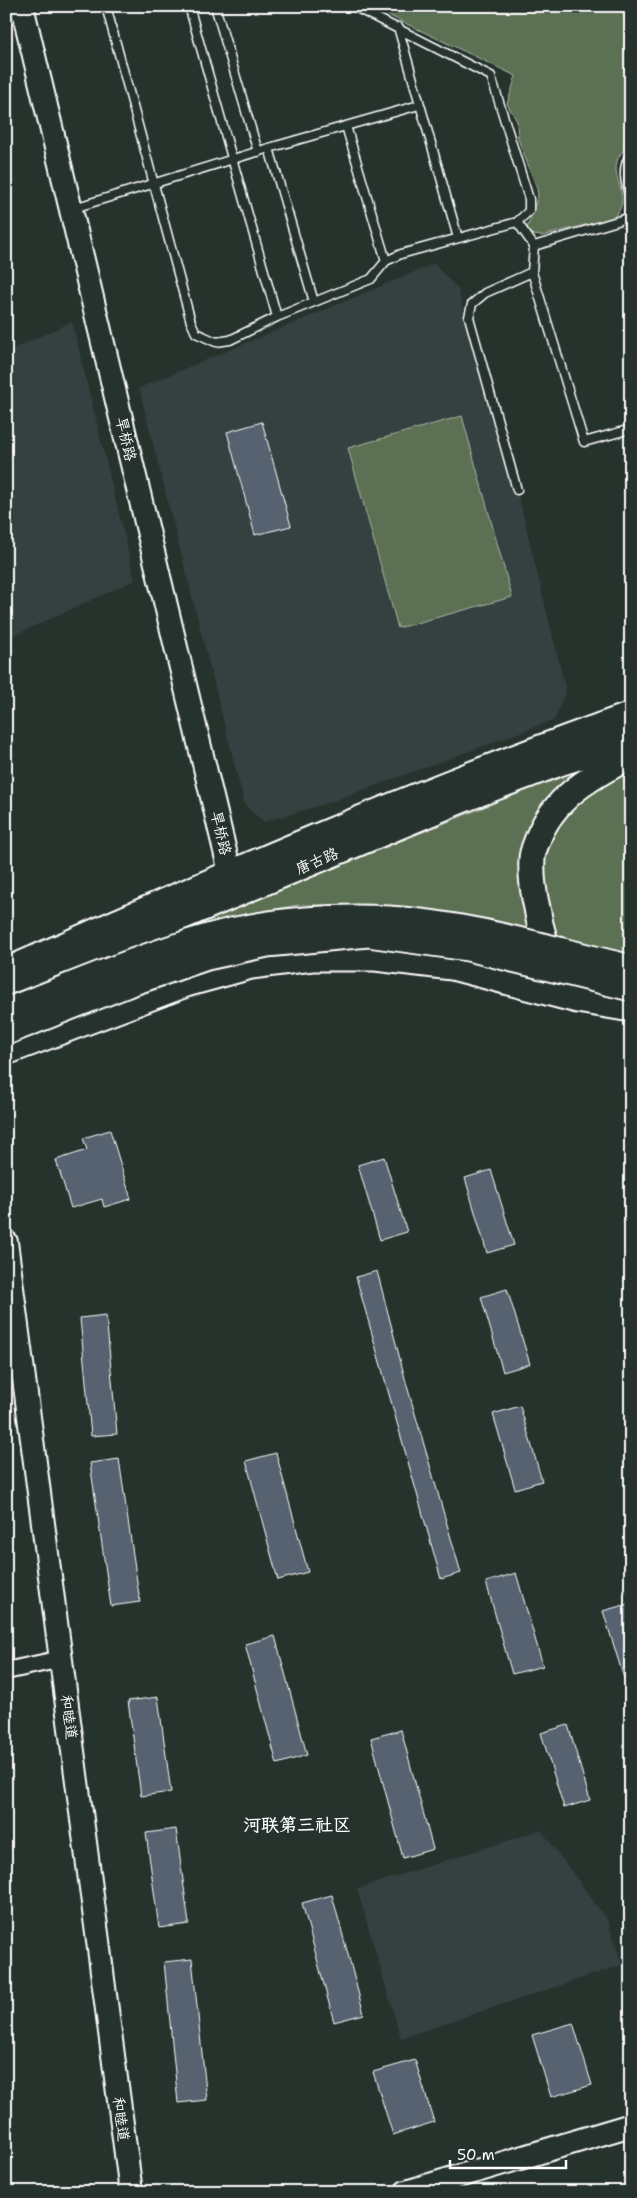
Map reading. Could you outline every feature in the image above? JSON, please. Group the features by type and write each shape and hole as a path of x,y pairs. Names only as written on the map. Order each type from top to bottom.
{"main road":[{"path":"6,971 230,872 556,742 631,715"},
{"name":"唐古路","path":"6,990 464,799 562,762 631,740"},
{"path":"577,1000 552,958 538,917 532,884 532,856 539,835 551,813 571,792 599,772 631,756"},
{"path":"6,1012 170,948 233,931 312,919 389,919 465,928 631,968"},
{"path":"6,1032 128,984 207,957 267,944 368,934 468,948 631,988"},
{"path":"6,1052 186,984 251,966 312,958 375,958 452,967 577,1000 631,1009"}],"street":[{"name":"旱桥路","path":"22,6 230,872"},
{"name":"和睦道","path":"6,1242 131,2192"},
{"path":"6,1671 61,1660"},
{"path":"406,2192 631,2125"}],"lane":[{"path":"106,6 191,322 196,333 216,342 230,340 277,318 371,279 386,261 401,254 517,222 529,211 529,199 491,76 398,27 353,6"},
{"path":"189,6 234,159 277,318"},
{"path":"215,6 258,152"},
{"path":"398,27 458,238"},
{"path":"71,209 269,148 419,105"},
{"path":"346,126 386,261"},
{"path":"269,148 314,302"},
{"path":"631,154 625,165 631,201"},
{"path":"534,246 631,217"},
{"path":"517,222 534,246 532,272 584,442 631,429"},
{"path":"517,490 469,317 472,304 485,293 532,272"}],"shaded area":[{"path":"434,264 457,288 517,490 566,691 554,720 322,805 263,822 245,805 139,388"},
{"path":"72,322 135,580 6,639 6,352"},
{"path":"541,1830 608,1921 622,1965 401,2038 357,1889"}],"green space":[{"path":"369,6 613,6 631,19 631,144 621,154 617,163 616,171 622,202 613,218 542,236 533,235 527,228 538,196 537,188 518,139 517,121 507,104 516,76"},
{"path":"462,416 512,597 398,628 348,448"},
{"path":"576,770 552,791 541,806 526,836 531,931 431,911 376,905 298,905 232,917 176,932"},
{"path":"631,770 631,957 551,935 540,883 543,841 573,799"}],"building":[{"path":"262,422 291,526 255,535 227,432"},
{"path":"110,1130 131,1199 104,1207 102,1199 71,1208 56,1160 87,1150 83,1138"},
{"path":"384,1157 407,1232 380,1240 358,1165"},
{"path":"491,1170 514,1245 487,1253 465,1178"},
{"path":"377,1271 407,1386 461,1573 441,1579 356,1277"},
{"path":"507,1289 530,1364 503,1372 481,1297"},
{"path":"106,1315 117,1434 91,1436 80,1318"},
{"path":"520,1406 542,1481 515,1489 493,1414"},
{"path":"276,1453 308,1572 278,1580 246,1461"},
{"path":"119,1459 140,1602 111,1606 90,1463"},
{"path":"516,1573 543,1666 512,1674 486,1582"},
{"path":"631,1603 631,1690 628,1691 603,1611"},
{"path":"275,1636 307,1755 277,1764 245,1644"},
{"path":"158,1697 171,1792 141,1796 128,1701"},
{"path":"568,1725 590,1800 564,1808 541,1733"},
{"path":"401,1730 433,1849 403,1858 371,1738"},
{"path":"176,1829 189,1924 159,1928 146,1833"},
{"path":"332,1895 364,2014 334,2022 302,1903"},
{"path":"192,1959 207,2100 178,2103 164,1962"},
{"path":"573,2023 592,2085 551,2097 532,2035"},
{"path":"415,2060 434,2122 393,2135 373,2072"}],"district":[{"name":"河联第三社区","path":"297,1825"}]}
